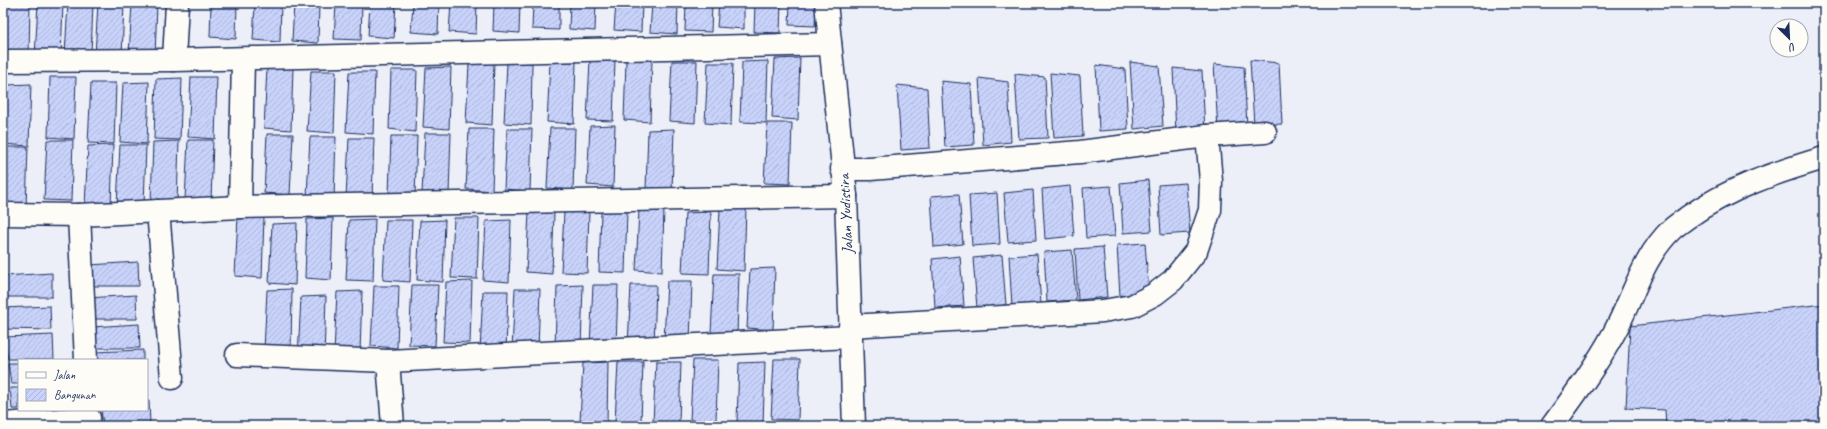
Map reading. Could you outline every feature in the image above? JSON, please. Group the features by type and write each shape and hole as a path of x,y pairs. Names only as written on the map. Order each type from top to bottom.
{"street":[{"path":"174,60 177,3"},
{"name":"Jalan Yudistira","path":"826,3 846,196 854,426"},
{"path":"3,61 243,59 830,44"},
{"path":"240,207 243,59"},
{"path":"842,169 870,169 1080,152 1207,136 1265,132"},
{"path":"237,354 388,361 850,332 1103,311 1132,306 1155,294 1173,280 1196,251 1210,210 1212,180 1207,136"},
{"path":"1552,426 1590,374 1614,332 1653,252 1672,229 1703,207 1728,193 1778,172 1824,158"},
{"path":"3,214 79,215 240,207 846,196"},
{"path":"158,211 172,378"},
{"path":"79,215 86,359"},
{"path":"388,361 393,426"},
{"path":"3,424 89,418"}],"building":[{"path":"5,3 30,3 29,56 3,55"},
{"path":"38,3 63,3 61,58 35,56"},
{"path":"68,3 93,3 91,55 65,54"},
{"path":"98,3 124,3 122,56 95,55"},
{"path":"132,3 157,3 155,57 129,55"},
{"path":"211,3 237,3 236,39 210,37"},
{"path":"255,3 281,3 280,42 253,40"},
{"path":"294,3 319,3 318,43 292,41"},
{"path":"336,3 362,3 361,40 334,39"},
{"path":"370,3 396,3 394,38 368,36"},
{"path":"413,3 439,3 438,34 411,32"},
{"path":"451,3 477,3 476,34 449,32"},
{"path":"494,3 520,3 519,33 493,31"},
{"path":"533,3 559,3 559,30 532,29"},
{"path":"570,3 596,3 595,31 569,29"},
{"path":"616,3 642,3 641,32 614,30"},
{"path":"652,3 678,3 677,34 650,32"},
{"path":"686,3 712,3 711,32 685,31"},
{"path":"719,3 744,3 744,29 717,27"},
{"path":"755,3 781,3 780,33 754,32"},
{"path":"790,3 816,3 815,26 789,25"},
{"path":"800,58 798,120 772,118 775,59"},
{"path":"590,60 615,60 613,121 587,120"},
{"path":"626,60 652,60 650,122 624,120"},
{"path":"1250,60 1279,63 1282,124 1254,125"},
{"path":"672,61 697,61 695,123 669,121"},
{"path":"768,61 766,123 740,122 742,62"},
{"path":"550,62 576,62 574,124 547,122"},
{"path":"1130,62 1159,66 1163,126 1134,129"},
{"path":"494,63 492,125 466,123 469,64"},
{"path":"507,63 532,63 531,125 504,123"},
{"path":"708,63 733,63 731,125 705,123"},
{"path":"1214,64 1244,67 1247,127 1218,130"},
{"path":"1096,65 1125,69 1128,129 1099,131"},
{"path":"451,67 449,129 423,127 426,68"},
{"path":"267,68 293,68 291,130 264,128"},
{"path":"1173,68 1202,71 1205,131 1176,134"},
{"path":"391,70 417,70 415,132 389,129"},
{"path":"311,71 336,71 334,133 307,131"},
{"path":"349,72 375,72 373,134 346,132"},
{"path":"1050,73 1080,76 1083,136 1054,138"},
{"path":"1015,74 1045,77 1048,138 1019,139"},
{"path":"50,77 76,77 74,139 48,137"},
{"path":"191,77 217,77 215,139 188,137"},
{"path":"182,78 180,140 154,139 156,79"},
{"path":"979,78 1008,82 1011,142 983,145"},
{"path":"941,81 971,84 974,145 945,147"},
{"path":"149,82 147,144 120,142 123,83"},
{"path":"91,83 116,83 114,144 88,143"},
{"path":"31,84 29,146 3,144 6,85"},
{"path":"897,85 927,88 930,148 901,150"},
{"path":"767,123 792,123 790,184 764,183"},
{"path":"615,125 613,187 587,185 590,126"},
{"path":"550,128 575,128 573,190 547,188"},
{"path":"469,129 494,129 492,191 466,189"},
{"path":"507,129 532,129 530,191 504,189"},
{"path":"674,129 672,191 646,189 648,130"},
{"path":"425,133 451,133 449,194 422,193"},
{"path":"267,134 293,134 290,195 264,193"},
{"path":"391,136 417,136 415,197 389,195"},
{"path":"310,137 336,137 334,198 307,196"},
{"path":"349,138 374,138 372,199 346,198"},
{"path":"47,140 73,140 71,201 44,200"},
{"path":"188,140 213,140 211,202 185,200"},
{"path":"179,141 177,203 151,202 153,142"},
{"path":"113,145 111,207 85,206 88,146"},
{"path":"120,145 146,145 144,206 117,205"},
{"path":"3,147 28,147 26,209 3,207"},
{"path":"1148,180 1152,231 1123,233 1120,183"},
{"path":"1186,183 1190,233 1161,235 1158,185"},
{"path":"1070,186 1074,236 1045,239 1042,189"},
{"path":"1111,186 1115,236 1086,238 1083,188"},
{"path":"1033,190 1036,240 1008,242 1004,193"},
{"path":"997,193 1000,244 972,246 969,195"},
{"path":"959,194 963,244 934,247 931,196"},
{"path":"720,209 746,209 744,271 717,269"},
{"path":"639,210 664,210 662,272 636,270"},
{"path":"589,211 587,273 561,272 564,212"},
{"path":"627,211 625,273 599,272 601,212"},
{"path":"529,212 554,212 552,274 526,272"},
{"path":"711,212 709,274 682,273 685,213"},
{"path":"238,216 264,216 262,278 235,276"},
{"path":"333,218 331,280 305,278 307,219"},
{"path":"454,218 479,218 477,279 451,278"},
{"path":"375,219 373,281 346,280 349,220"},
{"path":"386,220 412,220 410,282 383,280"},
{"path":"445,220 443,282 417,280 420,221"},
{"path":"511,220 509,282 483,280 486,221"},
{"path":"297,223 295,285 269,283 272,224"},
{"path":"1145,243 1149,293 1120,296 1117,245"},
{"path":"1103,247 1107,297 1078,300 1075,249"},
{"path":"1072,250 1076,300 1047,302 1044,252"},
{"path":"1037,254 1041,304 1012,307 1009,256"},
{"path":"1002,255 1006,305 977,308 973,258"},
{"path":"960,256 964,306 935,308 932,259"},
{"path":"138,262 139,286 92,286 89,265"},
{"path":"775,268 773,330 747,328 750,269"},
{"path":"52,273 52,297 6,297 3,276"},
{"path":"714,274 739,274 737,335 711,333"},
{"path":"472,281 470,343 443,342 446,282"},
{"path":"667,281 692,281 690,343 664,341"},
{"path":"412,285 438,285 435,346 409,345"},
{"path":"583,285 581,347 555,346 557,286"},
{"path":"593,285 618,285 616,347 590,345"},
{"path":"631,285 656,285 654,347 628,345"},
{"path":"374,286 399,286 397,348 371,346"},
{"path":"292,289 291,351 264,349 267,290"},
{"path":"515,289 540,289 538,350 512,349"},
{"path":"362,291 360,353 334,352 337,292"},
{"path":"483,291 508,291 506,353 480,351"},
{"path":"136,295 137,319 91,319 87,298"},
{"path":"326,296 324,358 298,357 301,297"},
{"path":"1824,304 1824,426 1666,426 1665,410 1626,408 1630,326"},
{"path":"50,306 51,330 4,329 3,308"},
{"path":"139,324 140,348 93,348 91,327"},
{"path":"53,335 54,359 8,359 4,337"},
{"path":"143,350 143,359 95,359 94,352"},
{"path":"774,359 800,359 798,420 771,419"},
{"path":"693,360 718,360 716,421 690,420"},
{"path":"608,362 607,424 580,422 583,363"},
{"path":"618,362 643,362 641,423 615,422"},
{"path":"656,362 681,362 679,423 653,422"},
{"path":"765,362 763,424 737,422 739,363"},
{"path":"8,363 18,363 18,384 11,384"},
{"path":"10,388 18,388 18,409 12,409"},
{"path":"149,400 150,424 103,424 101,411 148,411"}]}
